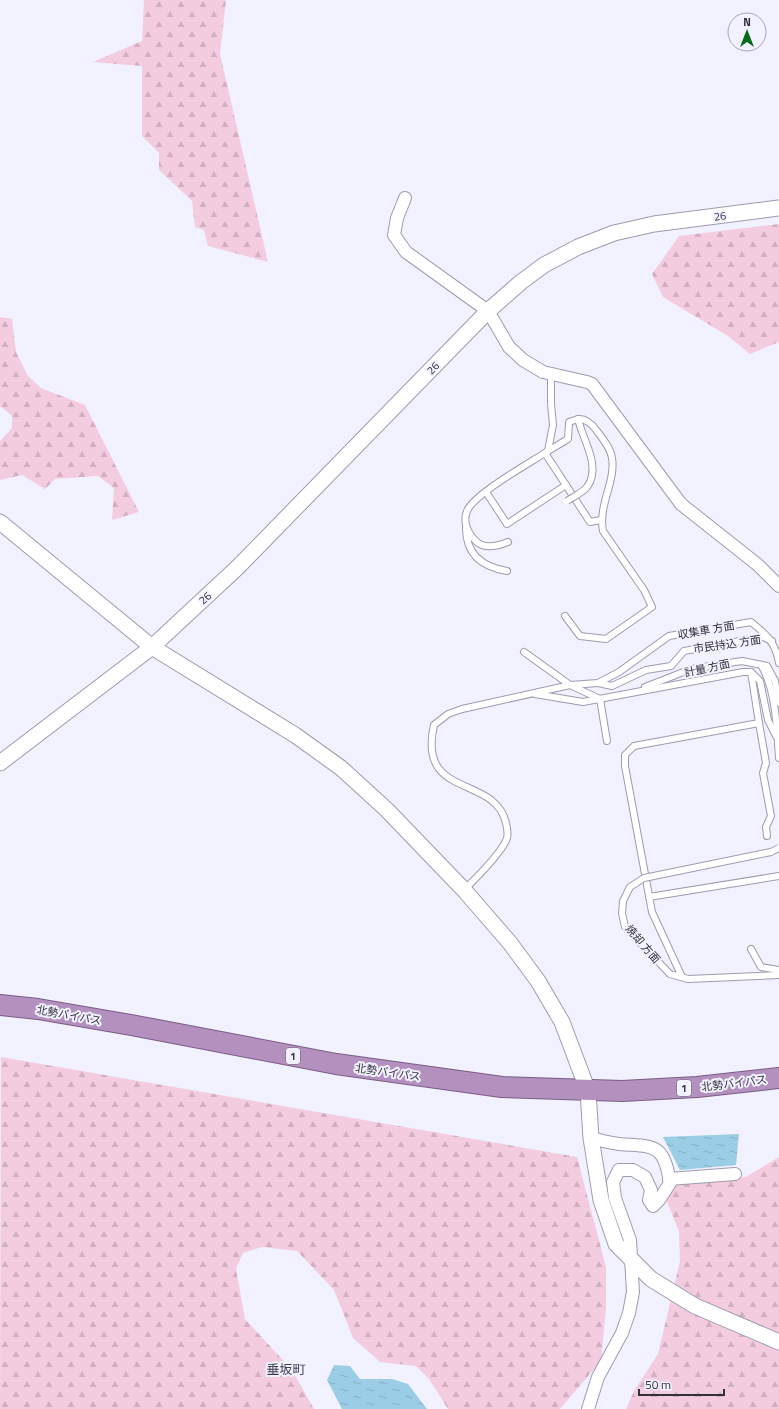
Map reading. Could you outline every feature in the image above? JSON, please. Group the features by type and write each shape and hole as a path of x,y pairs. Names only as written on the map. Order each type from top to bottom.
{"highway":[{"name":"北勢バイパス","path":"0,1005 38,1009 124,1024 343,1065 502,1087 588,1091 697,1088 779,1078"}],"street":[{"path":"405,198 394,226 394,235 403,248 488,311 514,351 529,364 542,372 592,384 682,504 758,565 779,586"},
{"name":"26","path":"0,763 152,646 238,567 488,311 520,282 544,265 578,247 614,233 643,226 779,208"},
{"path":"0,522 152,646 295,735 340,768 388,810 464,890 510,943 538,981 562,1022 588,1091 591,1138 601,1200 616,1244 651,1279 695,1306 779,1342"},
{"path":"588,1409 598,1377 622,1333 629,1313 633,1292 630,1240 616,1198 613,1182 619,1170 633,1170 645,1176 651,1190 649,1200 653,1206 662,1196 670,1183 666,1164 661,1153 656,1149 645,1145 619,1144 591,1138"},
{"path":"670,1179 735,1174"}],"lane":[{"path":"551,374 553,425 547,452 590,522 601,520"},
{"path":"567,501 587,487 591,479 592,462 578,419"},
{"path":"507,571 476,558 468,546 466,526 467,511 473,503 486,492 568,439 569,422 583,419 593,425 610,451 612,458 612,467 601,520 603,531 644,590 652,607 606,639 580,636 565,616"},
{"path":"486,492 507,524 566,485"},
{"path":"466,526 475,541 481,544 498,545 508,542"},
{"name":"収集車 方面","path":"598,682 619,672 669,636 752,622 768,635 772,641"},
{"name":"市民持込 方面","path":"598,682 612,686 646,670 671,666 684,651 763,637 772,641"},
{"path":"772,641 777,650 779,663"},
{"path":"524,652 570,685 600,699"},
{"name":"計量 方面","path":"632,693 691,669 742,661 761,665"},
{"path":"761,665 767,666 775,681 779,704"},
{"path":"761,665 767,675 774,711 779,758"},
{"path":"535,694 583,702 743,672 751,672 760,681 768,720 778,742"},
{"path":"751,672 758,723 766,763 763,773 771,816 766,827 767,836"},
{"path":"464,890 496,855 507,838 507,828 504,814 495,803 444,775 436,765 430,751 434,725 448,714 462,710 570,685 598,682"},
{"path":"600,699 607,741"},
{"path":"682,977 652,912 625,766 625,755 634,746 758,723"},
{"name":"焼却 方面","path":"779,848 771,852 644,878 630,886 623,900 622,913 625,927 670,974 688,979 779,975"},
{"path":"649,897 740,885 779,877"},
{"path":"751,949 761,968 779,970"}],"green space":[{"path":"144,0 226,0 220,54 268,262 208,246 204,230 195,227 192,201 159,170 159,153 142,136 142,66 93,62 142,41"},
{"path":"779,224 779,342 750,354 728,336 663,297 652,274 679,236"},
{"path":"0,317 12,319 16,352 28,376 41,388 85,405 139,512 112,520 114,488 98,476 55,479 45,489 22,475 0,480 0,441 12,428 12,416 0,406"},
{"path":"1,1057 577,1157 606,1267 606,1308 601,1361 560,1409 448,1409 429,1379 416,1366 380,1362 353,1338 334,1290 297,1251 262,1247 243,1253 236,1269 245,1319 292,1370 314,1409 0,1409"},
{"path":"779,1157 779,1409 626,1409 634,1391 658,1354 680,1261 679,1232 666,1199 675,1183 746,1177"}],"water":[{"path":"739,1134 736,1165 680,1170 663,1137"},
{"path":"334,1365 350,1366 360,1379 392,1379 408,1384 427,1409 342,1409 327,1380"}],"district":[{"name":"垂坂町","path":"286,1369"}]}
